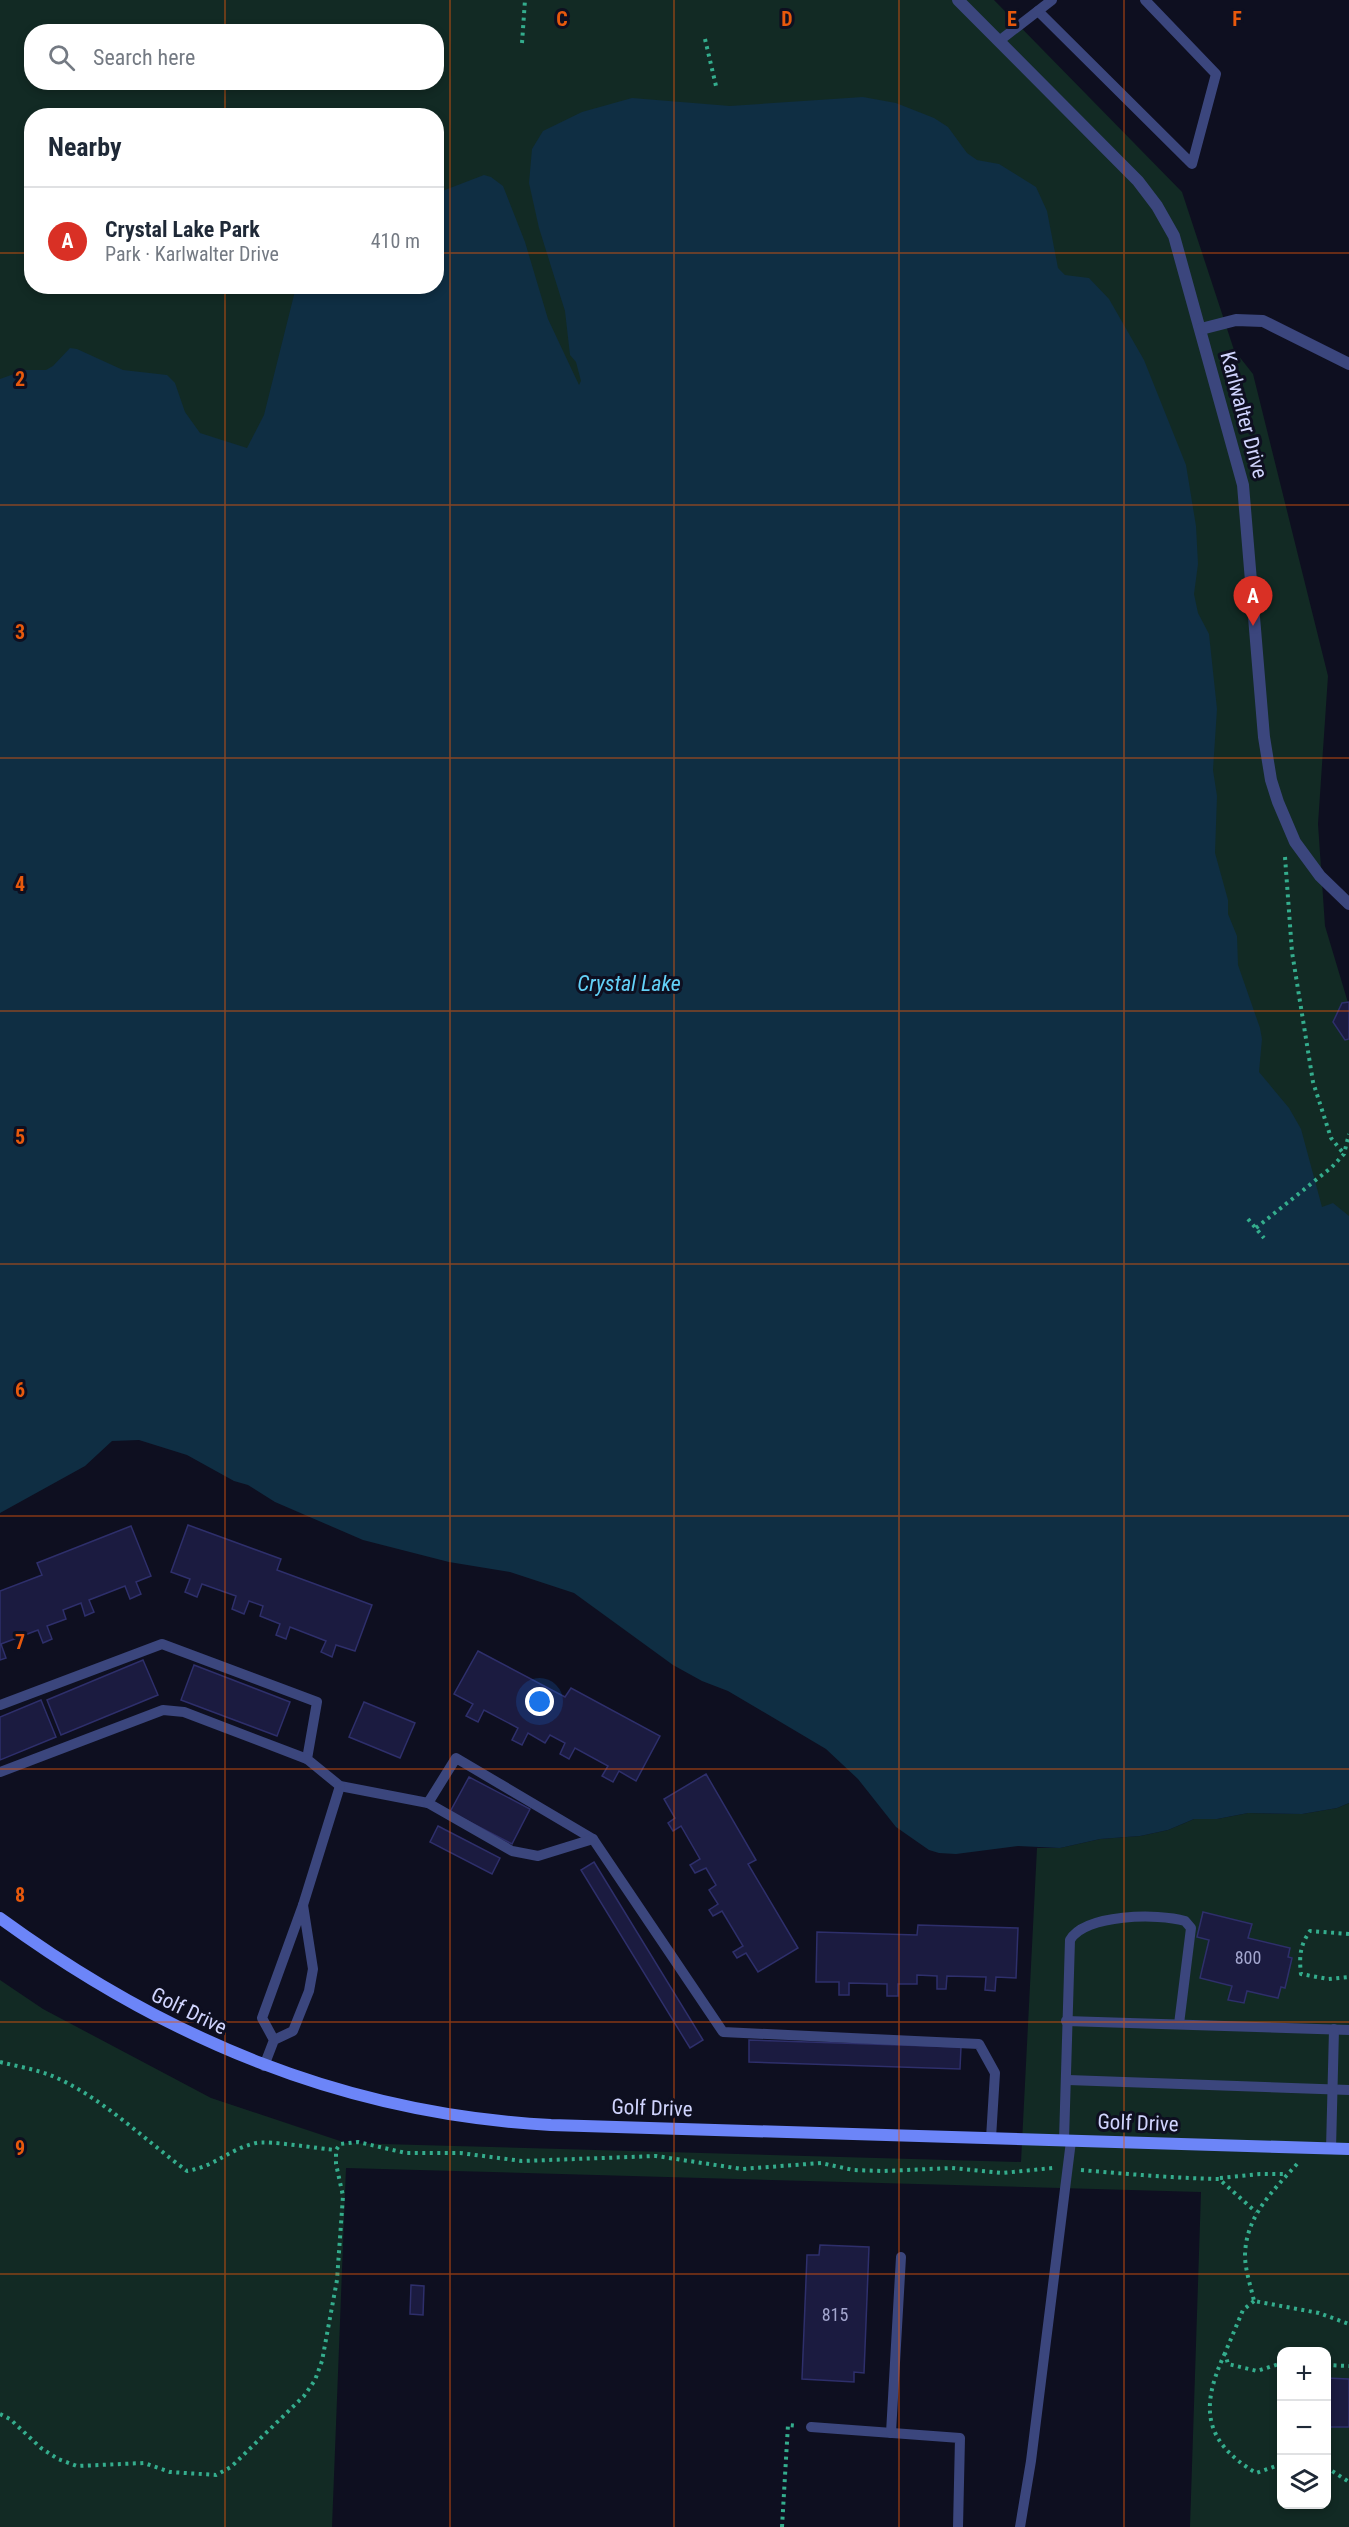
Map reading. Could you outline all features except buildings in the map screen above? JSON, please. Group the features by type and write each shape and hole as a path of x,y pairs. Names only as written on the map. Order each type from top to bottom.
{"street":[{"name":"Karlwalter Drive","path":"958,0 1119,160 1158,206 1181,254 1239,466 1246,504 1264,737 1271,780 1295,842 1320,876 1349,904"},
{"path":"1201,329 1236,320 1263,321 1349,364"},
{"name":"Golf Drive","path":"0,1918 68,1965 148,2013 208,2043 264,2066 389,2104 451,2116 506,2122 1349,2149"}],"lane":[{"path":"999,41 1052,0"},
{"path":"1038,11 1192,164 1216,74 1145,0"},
{"path":"0,1705 162,1644 317,1702 308,1759"},
{"path":"0,1772 163,1710 184,1712 308,1759 340,1786 428,1803 512,1851 538,1856 593,1839"},
{"path":"428,1803 456,1758 593,1839 723,2032 979,2044 995,2073 991,2138"},
{"path":"274,2040 262,2018 303,1905 340,1786"},
{"path":"264,2066 274,2040 293,2031 309,1991 313,1968 303,1905"},
{"path":"1020,2527 1031,2461 1068,2140 1066,2021 1070,1940 1075,1930 1090,1924 1142,1918 1185,1921 1191,1928 1179,2024"},
{"path":"1066,2021 1349,2030"},
{"path":"1331,2149 1334,2029"},
{"path":"1068,2080 1349,2090"},
{"path":"891,2433 901,2257"},
{"path":"811,2427 960,2438 958,2527"}],"path":[{"path":"522,44 525,0"},
{"path":"705,39 716,86"},
{"path":"1285,851 1292,952 1313,1082 1331,1138 1344,1154"},
{"path":"1256,1228 1332,1167 1344,1154 1349,1134"},
{"path":"1248,1219 1264,1238"},
{"path":"1349,1935 1310,1931 1303,1942 1299,1959 1301,1974 1328,1979 1349,1977"},
{"path":"0,2062 50,2075 125,2121 147,2142 187,2171 207,2168 236,2149 260,2142 336,2151"},
{"path":"0,2414 10,2419 41,2448 58,2459 77,2466 144,2463 170,2472 216,2475 231,2467 304,2396 319,2370 337,2280 344,2196 336,2164 336,2151 340,2144 358,2142 406,2152 460,2153 522,2161 656,2156 742,2169 821,2163 854,2170 952,2168 1003,2173 1053,2168"},
{"path":"1254,2301 1245,2256 1256,2212 1311,2148"},
{"path":"1080,2169 1131,2173 1163,2179 1219,2179 1260,2174 1288,2174"},
{"path":"1219,2179 1256,2212"},
{"path":"1277,2465 1256,2473 1231,2456 1212,2428 1209,2403 1225,2353 1243,2310 1254,2301 1319,2313 1349,2324"},
{"path":"1225,2353 1228,2364 1257,2371 1277,2364"},
{"path":"1331,2365 1349,2366"},
{"path":"782,2527 788,2426 811,2427"},
{"path":"1331,2470 1349,2482"}],"green space":[{"path":"0,0 994,0 1182,192 1234,350 1253,374 1328,676 1318,824 1325,926 1349,1006 1349,1236 1313,1220 602,410 276,493 0,391"},
{"path":"1349,1803 1349,2527 1190,2527 1201,2192 346,2168 332,2527 0,2527 0,1980 43,2009 211,2098 346,2143 1021,2162 1037,1848 1060,1848 1100,1839 1140,1836 1168,1830 1194,1819 1217,1819 1248,1813 1302,1814 1337,1808"}],"water":[{"name":"Crystal Lake","path":"863,97 896,103 934,118 948,127 967,153 977,160 999,164 1036,187 1047,211 1058,268 1065,275 1089,278 1109,299 1144,360 1186,465 1196,526 1198,564 1194,594 1198,613 1209,634 1217,709 1213,770 1217,796 1215,853 1228,900 1228,914 1237,936 1238,965 1260,1028 1262,1039 1259,1072 1289,1108 1301,1129 1322,1207 1333,1203 1349,1216 1349,1803 1337,1808 1302,1814 1248,1813 1217,1819 1194,1819 1168,1830 1140,1836 1100,1839 1060,1848 1018,1846 956,1854 939,1853 929,1850 896,1827 858,1779 826,1749 728,1691 702,1681 673,1665 574,1593 510,1572 449,1562 363,1540 275,1502 248,1485 234,1481 187,1455 139,1440 112,1441 85,1466 0,1513 0,379 25,370 46,370 70,348 77,349 123,370 167,375 175,383 185,412 200,433 247,448 264,415 294,294 444,294 444,190 484,175 503,186 525,242 548,319 579,385 581,381 576,362 570,355 565,311 539,228 529,183 532,149 543,131 582,112 632,98 730,106"}],"place":[{"name":"Crystal Lake Park","path":"1253,626"}]}
